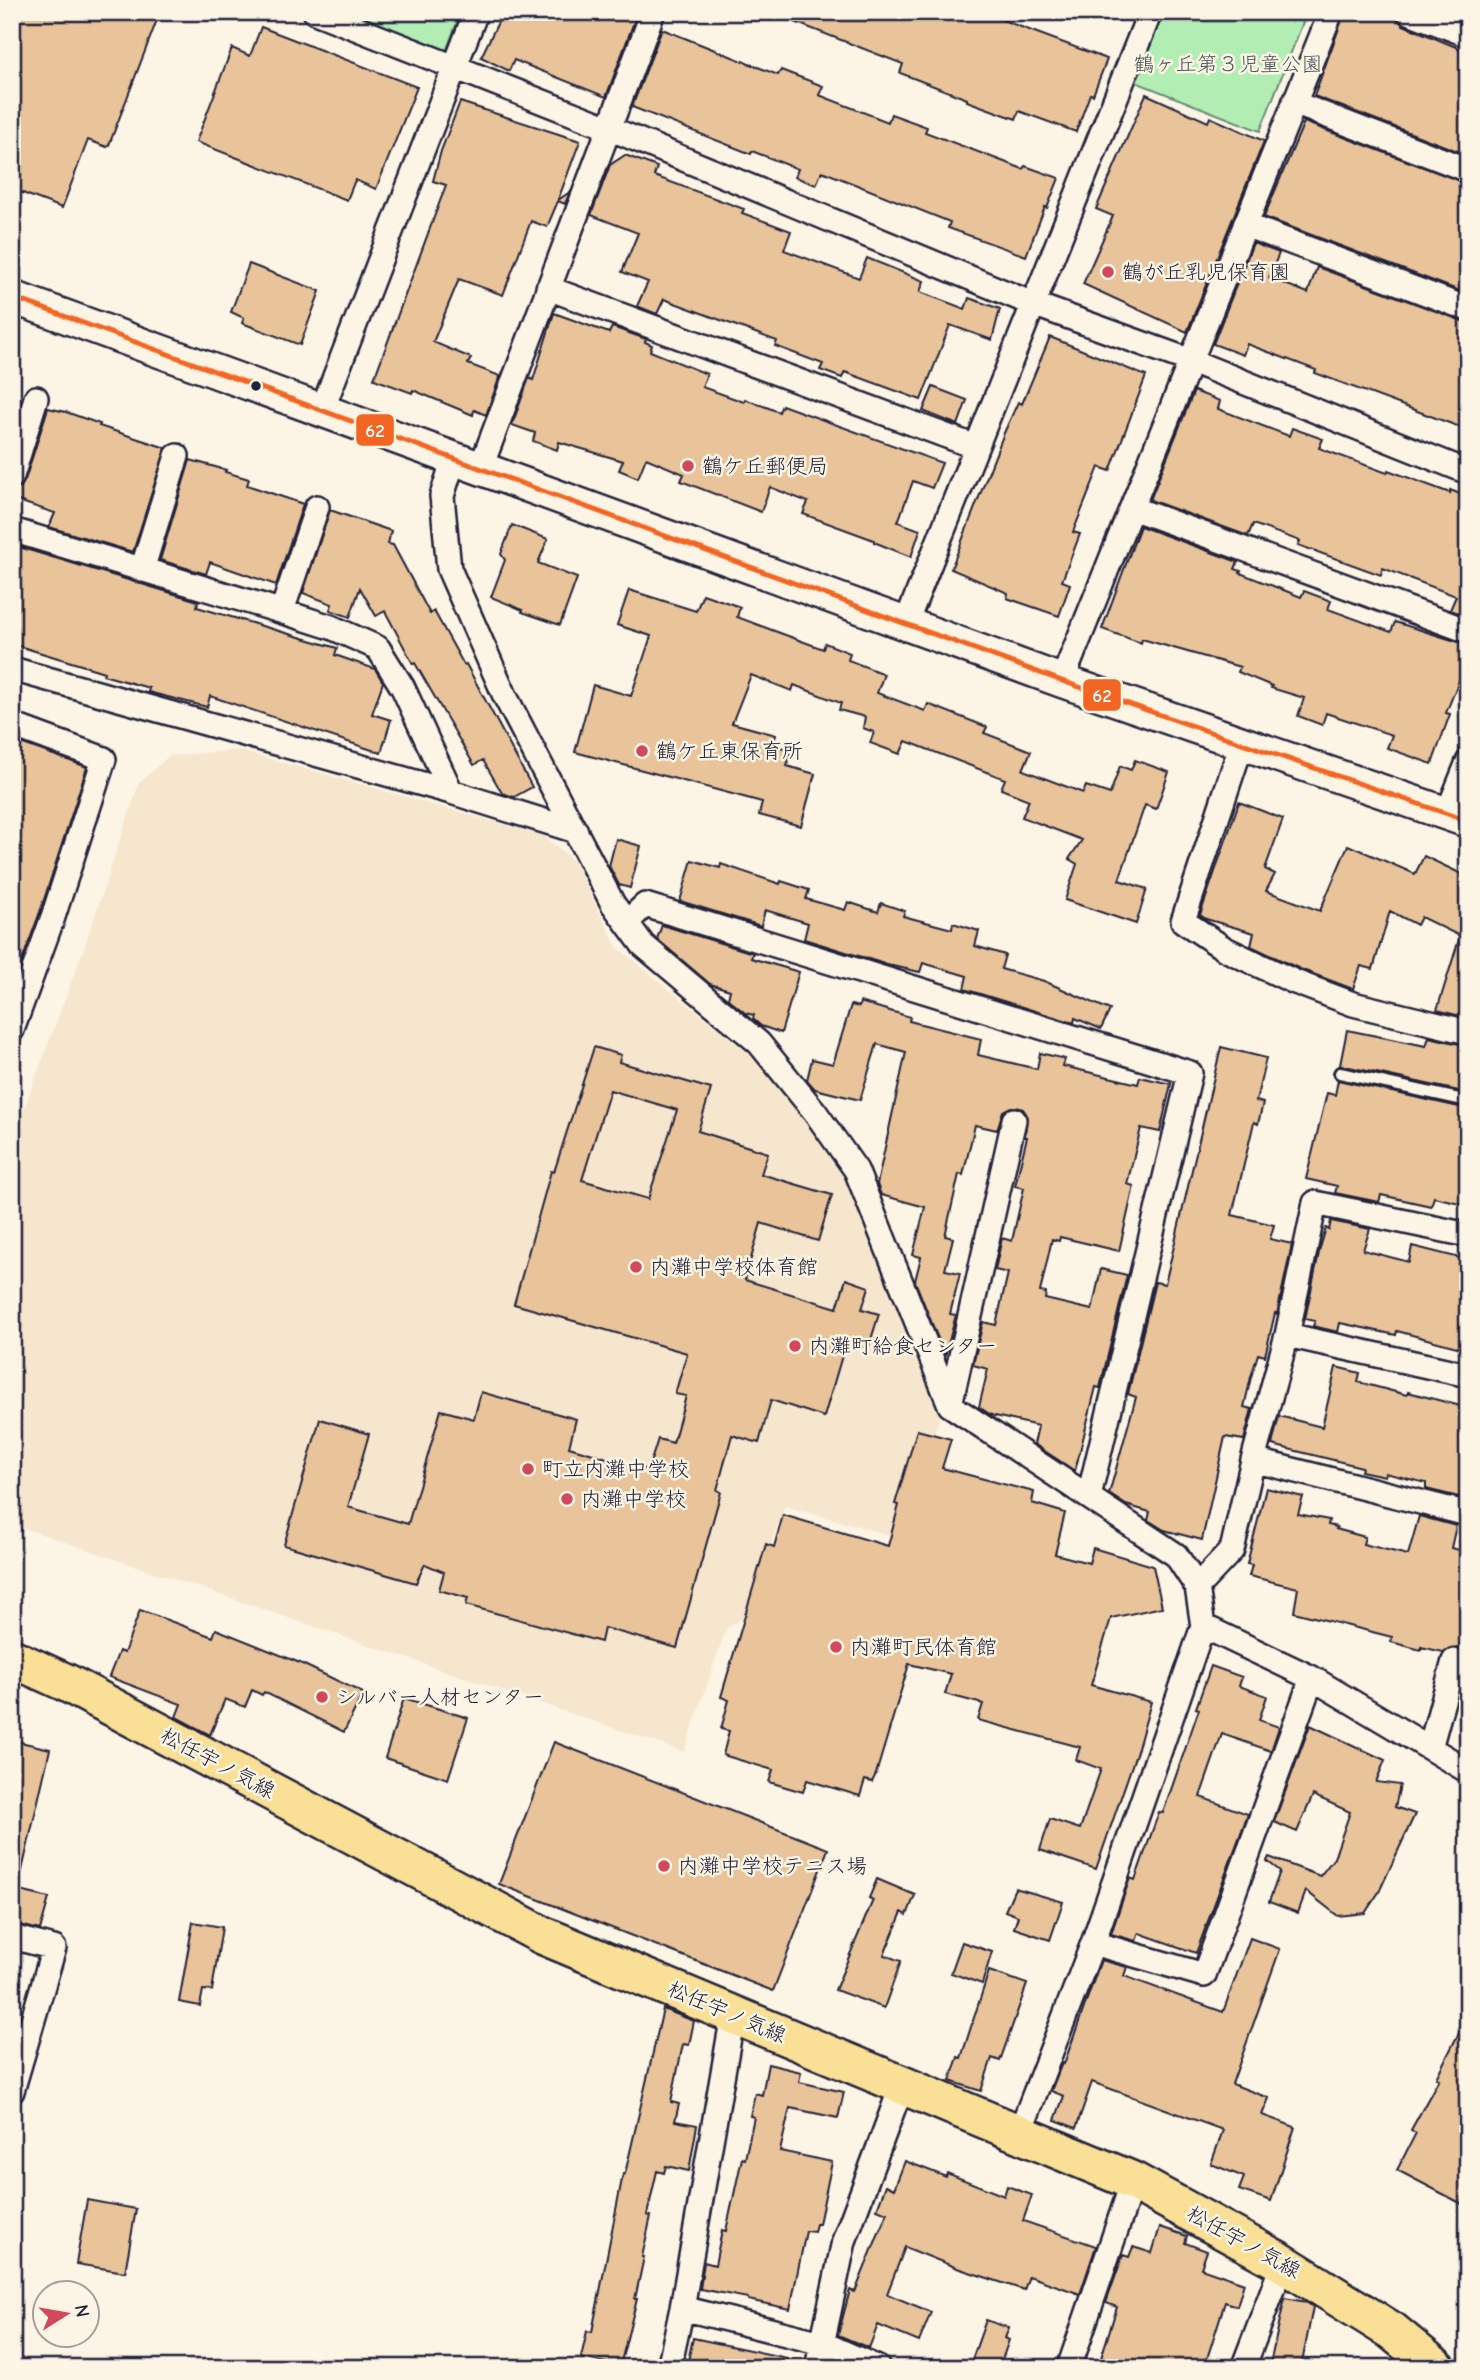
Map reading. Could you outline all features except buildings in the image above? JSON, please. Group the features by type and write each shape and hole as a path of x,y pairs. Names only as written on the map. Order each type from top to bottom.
{"main road":[{"name":"松任宇ノ気線","path":"12,1658 67,1683 542,1935 1133,2180 1283,2263 1392,2331 1437,2368"}],"street":[{"path":"315,12 609,128 1033,304 1191,361 1468,471"},
{"path":"322,410 477,12"},
{"path":"653,12 548,288 467,463 442,496 449,569 505,696 614,904 643,945 758,1043 815,1112 856,1170 950,1405 1176,1555 1197,1587 1203,1626 1093,1943 1020,2133"},
{"path":"906,623 1150,12"},
{"path":"1062,681 1331,12"},
{"path":"1409,12 1468,35"},
{"path":"1294,103 1468,170"},
{"path":"1245,225 1468,309"},
{"path":"548,288 976,447"},
{"path":"12,297 1062,681 1457,818 1468,762"},
{"path":"12,476 36,398"},
{"path":"142,570 177,456"},
{"path":"282,611 317,507"},
{"path":"1132,508 1468,631"},
{"path":"12,530 282,611 331,627 378,648 403,688 451,792"},
{"path":"12,669 451,792 576,831"},
{"path":"12,725 104,759 53,918 16,1005 12,1030"},
{"path":"1242,743 1183,921 1225,949 1295,982 1353,1004 1468,1032"},
{"path":"627,922 645,905 1190,1073 1089,1496"},
{"path":"950,1405 1014,1119"},
{"path":"1197,1587 1232,1550 1287,1335 1315,1203 1468,1235"},
{"path":"1287,1335 1468,1375"},
{"path":"1253,1460 1468,1514"},
{"path":"1203,1626 1312,1678 1468,1771"},
{"path":"1430,1748 1454,1661 1468,1665"},
{"path":"1093,1943 1204,1975 1312,1678"},
{"path":"12,1937 54,1948 12,2091"},
{"path":"669,2368 733,2015"},
{"path":"817,2368 844,2242 902,2085"},
{"path":"1069,2368 1133,2180"},
{"path":"1243,2368 1283,2263"},
{"path":"682,2308 822,2343 878,2368"}],"lane":[{"path":"1340,1073 1468,1101"}],"shaded area":[{"path":"238,750 542,835 573,860 617,947 754,1058 856,1175 946,1402 894,1536 785,1506 744,1617 726,1629 684,1752 12,1524 12,1141 84,948 139,783 169,756"}],"green space":[{"path":"348,12 461,12 446,51"},
{"name":"鶴ヶ丘第３児童公園","path":"1161,12 1307,12 1260,131 1133,81"}],"transit line":[{"name":"62","path":"12,297 1062,681 1468,821"}],"place":[{"name":"鶴が丘乳児保育園","path":"1108,272"},
{"name":"鶴ケ丘郵便局","path":"688,466"},
{"name":"鶴ケ丘東保育所","path":"642,751"},
{"name":"内灘中学校体育館","path":"636,1267"},
{"name":"内灘町給食センター","path":"795,1346"},
{"name":"町立内灘中学校","path":"528,1469"},
{"name":"内灘中学校","path":"567,1499"},
{"name":"内灘町民体育館","path":"836,1647"},
{"name":"シルバー人材センター","path":"322,1697"},
{"name":"内灘中学校テニス場","path":"664,1866"}]}
